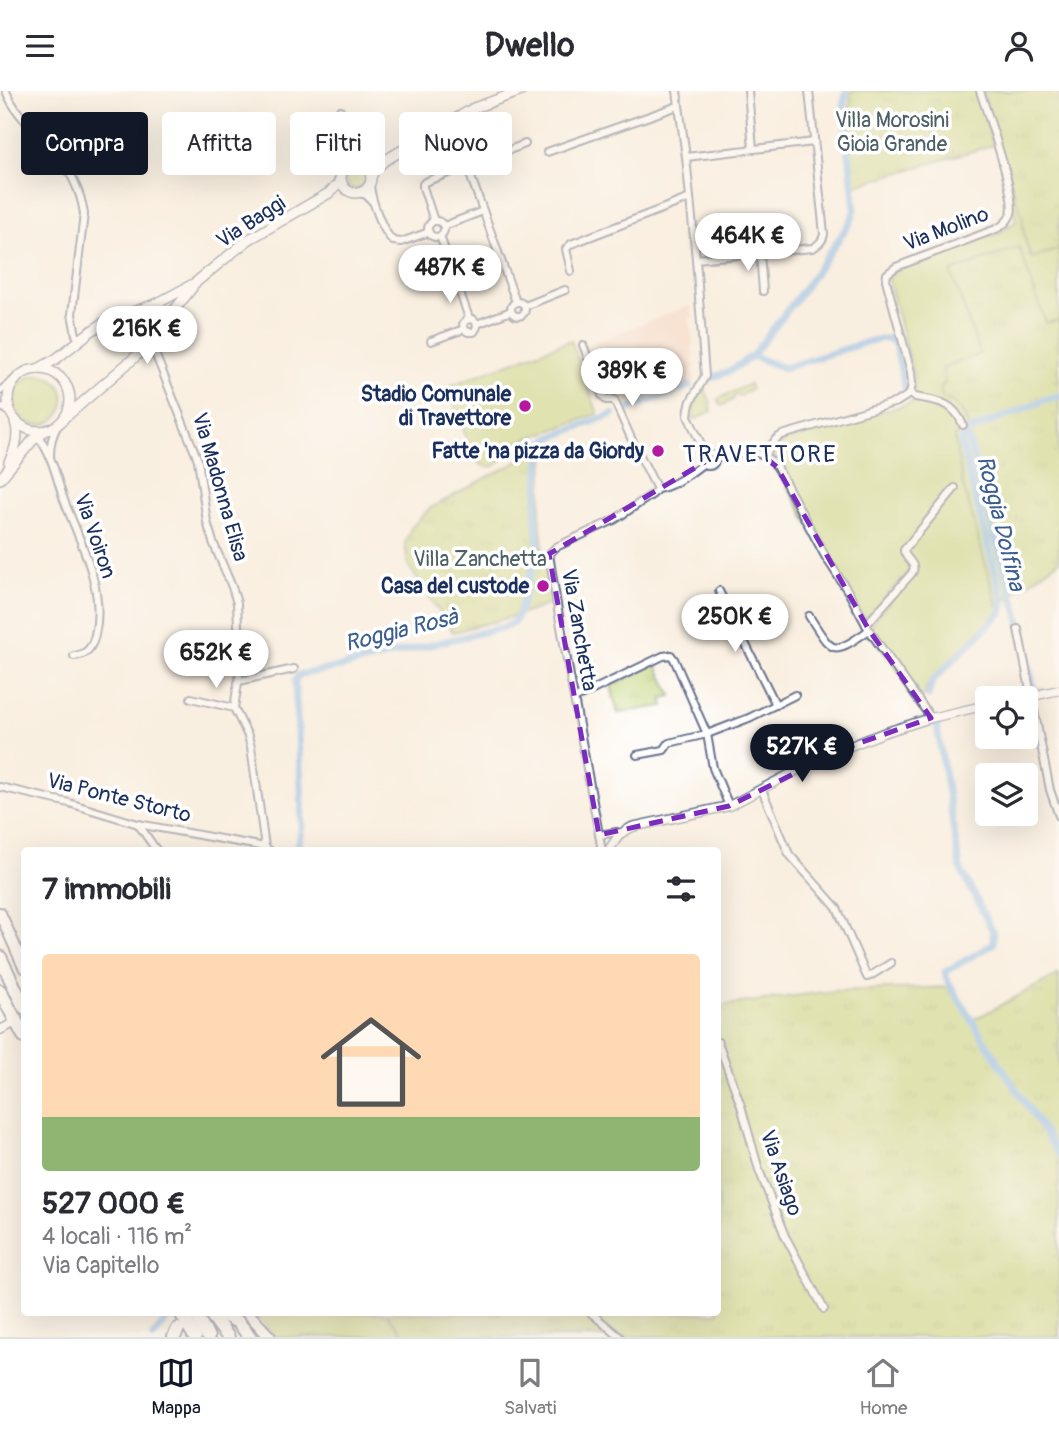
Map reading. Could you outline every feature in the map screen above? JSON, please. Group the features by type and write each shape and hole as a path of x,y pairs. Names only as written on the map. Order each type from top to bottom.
{"highway":[{"path":"0,957 21,1001"},
{"path":"9,977 21,995"},
{"path":"0,991 21,1030"},
{"path":"183,1316 195,1337"},
{"path":"197,1316 208,1337"},
{"path":"212,1316 228,1337"},
{"path":"226,1316 238,1322 250,1337"}],"main road":[{"path":"385,160 474,108 521,91"},
{"name":"Via Baggi","path":"1,478 13,455 18,430 8,403 12,385 17,378 56,359 106,322 144,308 195,283 248,240 329,193 341,175"},
{"path":"369,175 370,181"},
{"path":"360,193 366,190 373,175"},
{"path":"340,179 346,190"},
{"name":"Via Baggi","path":"329,193 346,190 360,193"},
{"name":"Via Baggi","path":"1,478 38,432 62,420 141,352 195,283"},
{"path":"38,369 54,374 66,385 69,401 62,420"},
{"path":"12,416 20,425 38,432"},
{"path":"0,913 21,960"},
{"path":"251,1316 270,1337"}],"street":[{"path":"6,91 16,112 56,154 76,185 82,201 85,213 72,314 76,335 80,340"},
{"path":"677,91 686,157 705,376 688,408 688,416 706,455"},
{"path":"748,91 753,149"},
{"path":"696,259 813,248 819,244 824,234 809,91"},
{"name":"Via Molino","path":"910,394 911,372 886,280 887,274 896,267 996,229 1004,225 1010,216 1012,202 1009,189 980,91"},
{"path":"547,152 678,106"},
{"path":"686,157 814,142"},
{"path":"512,149 525,144"},
{"path":"435,221 423,184 445,175"},
{"path":"470,175 516,302"},
{"path":"370,181 374,203 385,231 393,241 401,242 429,232"},
{"path":"360,193 374,203"},
{"path":"571,271 566,249 571,244 690,198"},
{"path":"444,226 483,211"},
{"path":"440,236 432,236 429,225 435,221 444,226"},
{"path":"440,236 444,226"},
{"path":"440,236 469,318 477,324"},
{"path":"760,253 763,291"},
{"path":"525,306 565,290"},
{"path":"516,302 525,306"},
{"path":"511,311 516,302"},
{"path":"511,311 514,315 521,316 525,306"},
{"path":"144,308 151,311 161,328"},
{"name":"Via Madonna Elisa","path":"144,308 150,341 198,460 207,522 237,603 239,681 234,708"},
{"path":"477,324 511,311"},
{"path":"464,329 464,321 469,318"},
{"path":"464,329 474,332 477,324"},
{"path":"431,341 464,329"},
{"path":"583,345 602,395 606,400 614,400 657,489"},
{"name":"Via Baggi","path":"0,391 17,378"},
{"path":"764,456 776,439 782,436 897,402 910,394 951,406 962,425"},
{"path":"0,406 12,416"},
{"path":"50,459 53,433 62,420"},
{"name":"Via Voiron","path":"38,432 85,551 97,599 98,617 92,647 83,655 74,656"},
{"path":"27,447 33,445 45,448"},
{"path":"715,458 744,451 764,456 777,467 825,556 868,627 931,718"},
{"path":"706,455 711,454 715,458"},
{"path":"706,455 703,459 707,466 713,465 715,458"},
{"name":"Via Zanchetta","path":"601,847 549,554 556,547 614,520 657,489 664,488 704,464"},
{"path":"809,616 830,646 839,648 868,627 914,569 904,550 955,488"},
{"path":"719,591 776,705"},
{"path":"1018,629 1026,686"},
{"path":"574,699 663,656 671,655 707,734 713,768 729,806"},
{"path":"239,681 294,669"},
{"path":"1038,695 1059,690"},
{"path":"637,755 664,750 669,743 707,734 796,695"},
{"path":"191,698 234,708 251,747 267,847"},
{"path":"611,847 620,834 632,827 729,806 813,762 883,733 975,708"},
{"path":"1038,739 1059,816"},
{"name":"Via Ponte Storto","path":"0,787 69,803 138,824 262,847"},
{"path":"762,790 789,854 837,908 867,977 891,963"},
{"path":"138,824 154,847"},
{"path":"598,835 617,832 620,834"},
{"path":"0,1030 10,1025"},
{"name":"Via Asiago","path":"721,1050 759,1170 785,1236 824,1309"},
{"path":"595,1316 620,1337"}],"highlighted area":[{"path":"744,451 764,456 777,467 869,630 931,718 848,747 729,806 599,835 549,554 710,459"}],"shaded area":[{"path":"691,305 693,317 689,318 694,356 692,358 696,367 691,370 696,381 622,407 594,342"}],"green space":[{"name":"Villa Morosini Gioia Grande","path":"851,91 977,91 993,145 853,186"},
{"path":"983,91 1059,91 1059,249 1031,258 1022,216 992,130"},
{"path":"1059,91 1059,561 1000,603 998,617 927,686 926,696 917,697 872,633 871,627 872,622 916,572 911,569 865,620 778,470 776,454 785,441 912,403 914,379 888,278 894,271 999,233 1016,221 1004,161"},
{"path":"345,175 367,175 367,182 360,189 352,189 345,182"},
{"path":"1019,247 1046,323 1059,320 1059,561 997,605 963,485 954,437 968,425 959,408 942,398 940,386 945,384 942,368 980,354 951,272"},
{"name":"Stadio Comunale di Travettore","path":"571,340 598,414 507,446 498,463 489,467 483,466 473,456 448,386"},
{"path":"39,375 56,383 64,400 56,417 39,425 22,417 14,400 22,383"},
{"path":"749,384 751,389 740,396 734,396 733,400 721,406 718,399"},
{"path":"704,389 711,402 709,404 712,411 694,420 694,408"},
{"name":"Villa Zanchetta","path":"545,448 540,515 553,603 453,632 408,565 405,543 411,528 429,509"},
{"path":"656,664 672,696 662,698 664,706 618,713 611,686"},
{"path":"1059,974 1059,1337 406,1337 388,1316 721,1316 721,1006 832,991 953,987 973,1020"},
{"path":"257,1316 583,1316 605,1337 276,1337"}],"waterway":[{"name":"Roggia Rosà","path":"711,378 730,371 752,356 850,223 855,210 844,103 846,91"},
{"path":"752,356 784,368 870,341 886,339 895,343 905,388"},
{"name":"Roggia Rosà","path":"628,409 690,386"},
{"name":"Roggia Dolfina","path":"928,696 932,681 1001,613 1003,602 961,443 964,433 1059,396"},
{"name":"Roggia Rosà","path":"296,847 302,825 295,682 298,675 514,623 538,549 536,518 541,445 550,438 613,414"},
{"path":"966,430 1018,614 1035,693 1041,691"},
{"name":"Roggia Dolfina","path":"937,727 960,868 993,932 993,944 945,972 948,982 981,1035 1059,1155"},
{"name":"Roggia Rosà","path":"153,1337 169,1316"}],"place":[{"name":"Stadio Comunale di Travettore","path":"525,406"},
{"name":"Fatte 'na pizza da Giordy","path":"658,451"},
{"name":"Casa del custode","path":"543,586"}],"district":[{"name":"TRAVETTORE","path":"760,454"}]}
